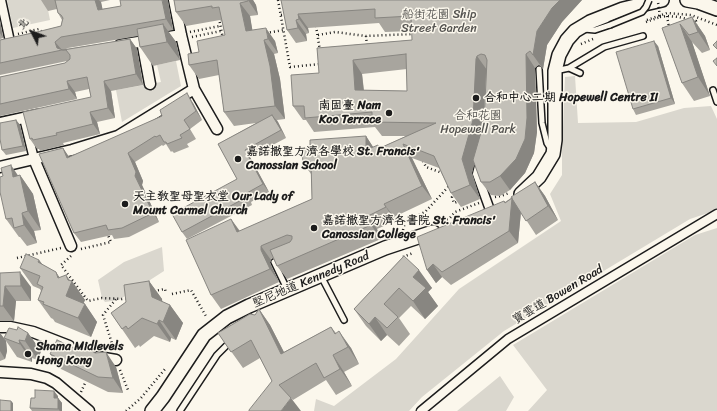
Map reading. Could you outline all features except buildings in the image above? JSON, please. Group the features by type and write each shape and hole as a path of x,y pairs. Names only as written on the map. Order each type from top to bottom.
{"street":[{"path":"0,45 15,37 1,0"},
{"path":"174,0 187,35 194,89 217,129"},
{"path":"476,216 507,202 533,183 544,170 553,154 556,140 554,71 559,55 571,35 579,28 623,9 649,1 662,0"},
{"path":"695,1 717,9"},
{"path":"113,46 187,35"},
{"path":"142,41 150,84"},
{"path":"0,167 34,160 98,143 118,136 194,89"},
{"path":"0,123 46,113"},
{"path":"24,118 34,160 75,248"},
{"path":"483,154 477,174 490,210"},
{"name":"寶雲道 Bowen Road","path":"421,411 508,339 717,214"},
{"name":"堅尼地道 Kennedy Road","path":"154,410 198,343 209,330 227,317 237,311 385,248 445,228"},
{"path":"0,327 10,327 33,332 62,342 78,350"},
{"path":"90,355 116,360"},
{"path":"0,372 31,374 47,378 88,411"}],"lane":[{"path":"625,17 649,1"},
{"path":"579,28 595,30 610,25 642,12 649,1"},
{"path":"554,71 569,68 604,47 643,36"},
{"path":"569,68 580,72"},
{"path":"539,69 542,123 547,143 553,154"},
{"path":"713,90 717,102"},
{"path":"286,257 274,262 287,290"},
{"path":"321,275 344,320"},
{"path":"180,411 217,355 236,338"}],"path":[{"path":"278,0 290,67 323,64"},
{"path":"649,1 660,18"},
{"path":"218,13 223,41"},
{"path":"281,15 294,13"},
{"path":"667,14 669,27"},
{"path":"646,21 660,18 667,14 696,21 696,26"},
{"path":"691,15 717,25"},
{"path":"315,22 322,56"},
{"path":"187,35 220,26"},
{"path":"335,26 335,32"},
{"path":"15,37 39,29 45,35"},
{"path":"261,34 284,30"},
{"path":"414,40 413,34 416,30"},
{"path":"187,35 221,32"},
{"path":"318,35 335,32 366,36 413,34"},
{"path":"366,36 367,49"},
{"path":"423,160 426,167 447,175"},
{"path":"405,222 425,212 452,183"},
{"path":"456,192 452,197 454,203 461,200"},
{"path":"17,258 111,242 105,228"},
{"path":"67,261 61,265 88,301 102,298 129,298"},
{"path":"150,292 165,289 166,293"},
{"path":"172,294 191,290 209,320"},
{"path":"103,315 116,298"}],"shaded area":[{"path":"7,0 46,0 50,20 13,28"},
{"path":"176,61 181,86 122,122 116,90 161,82 157,65"},
{"path":"575,76 578,123 636,122 684,108 711,106 717,119 717,210 690,219 504,331 422,397 409,411 314,411 316,399 334,406 396,359 459,289 561,221 550,194 562,175 565,77"},
{"path":"717,228 717,411 528,411 547,390 513,345 695,235"},
{"path":"162,247 164,271 119,300 105,302 102,298 98,280 124,262"},
{"path":"500,376 514,397 506,411 457,411"}],"place":[{"name":"合和中心二期 Hopewell Centre II","path":"476,98"},
{"name":"南固臺 Nam Koo Terrace","path":"389,113"},
{"name":"嘉諾撒聖方濟各學校 St. Francis' Canossian School","path":"238,159"},
{"name":"天主教聖母聖衣堂 Our Lady of Mount Carmel Church","path":"125,204"},
{"name":"嘉諾撒聖方濟各書院 St. Francis' Canossian College","path":"314,228"},
{"name":"Shama Midlevels Hong Kong","path":"28,354"}],"park label":[{"name":"船街花園 Ship Street Garden","path":"439,22"},
{"name":"合和花園 Hopewell Park","path":"478,123"}]}
